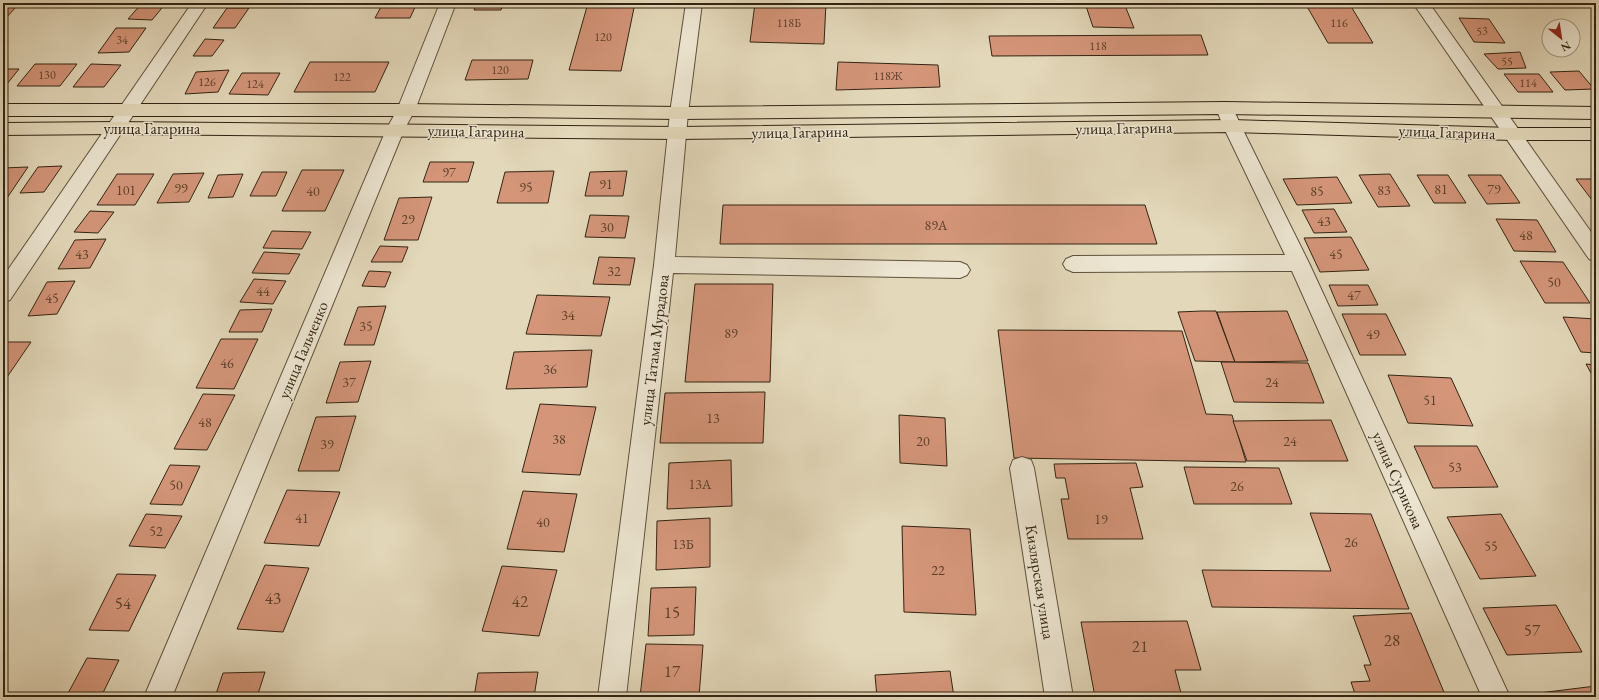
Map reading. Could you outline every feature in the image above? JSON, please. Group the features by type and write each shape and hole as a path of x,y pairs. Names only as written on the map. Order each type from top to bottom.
{"main road":[{"name":"улица Гагарина","path":"3,129 115,128 395,130 1225,108 1499,113 1596,113"},
{"name":"улица Гагарина","path":"3,110 406,110 679,123 1232,126 1512,134 1596,134"}],"street":[{"path":"3,294 200,3"},
{"name":"улица Гальченко","path":"158,697 395,130 406,110 448,3"},
{"name":"улица Татама Мурадова","path":"612,697 694,3"},
{"path":"1422,3 1596,254"},
{"name":"улица Сурикова","path":"1225,108 1232,126 1299,263 1496,697"},
{"path":"1073,264 1299,263"},
{"path":"664,265 960,270"},
{"name":"Кизлярская улица","path":"1022,468 1058,697"}],"building":[{"path":"142,3 166,3 152,20 128,19"},
{"path":"383,3 417,3 410,18 375,18"},
{"path":"477,3 503,3 501,10 474,10"},
{"path":"588,3 635,3 621,71 569,70"},
{"path":"755,3 826,3 824,44 750,42"},
{"path":"997,3 1023,3 1024,7 997,6"},
{"path":"1085,3 1124,3 1134,28 1093,27"},
{"path":"1305,3 1349,3 1373,43 1328,43"},
{"path":"3,6 17,6 3,21"},
{"path":"227,8 249,8 235,28 213,28"},
{"path":"1459,18 1489,19 1505,43 1474,42"},
{"path":"116,28 146,28 129,52 98,53"},
{"path":"1201,35 1208,55 992,56 989,36"},
{"path":"205,39 224,40 212,56 193,56"},
{"path":"1520,52 1526,68 1498,69 1484,54"},
{"path":"472,60 533,60 528,79 465,80"},
{"path":"310,62 389,62 375,92 294,92"},
{"path":"838,62 938,65 940,87 836,90"},
{"path":"35,64 77,64 60,86 17,86"},
{"path":"91,64 121,65 104,87 73,87"},
{"path":"3,69 19,69 3,89"},
{"path":"229,70 218,92 185,94 196,72"},
{"path":"1579,71 1594,89 1565,90 1550,72"},
{"path":"242,73 280,73 268,95 229,94"},
{"path":"1504,74 1539,74 1553,92 1518,92"},
{"path":"430,162 474,162 468,182 423,182"},
{"path":"62,166 44,192 20,193 38,167"},
{"path":"28,167 7,198 3,198 3,168"},
{"path":"302,170 344,170 325,211 282,211"},
{"path":"554,171 548,203 497,203 505,172"},
{"path":"627,171 623,196 585,196 590,172"},
{"path":"262,172 287,172 276,196 250,196"},
{"path":"204,173 189,202 157,203 173,174"},
{"path":"117,174 154,174 135,205 97,205"},
{"path":"243,174 233,197 208,198 218,175"},
{"path":"1390,174 1410,206 1378,207 1359,175"},
{"path":"1417,175 1448,175 1466,203 1434,203"},
{"path":"1468,175 1501,175 1520,203 1487,204"},
{"path":"1337,177 1352,203 1297,205 1283,179"},
{"path":"1576,179 1596,179 1596,204 1595,204"},
{"path":"432,197 418,240 384,240 399,198"},
{"path":"723,205 1145,205 1157,244 720,244"},
{"path":"1334,209 1347,232 1314,233 1302,210"},
{"path":"90,211 114,212 98,233 74,232"},
{"path":"590,215 629,216 625,238 585,237"},
{"path":"1496,219 1537,220 1556,252 1514,251"},
{"path":"272,231 311,232 302,249 263,248"},
{"path":"1351,237 1369,270 1320,272 1304,238"},
{"path":"106,239 90,268 58,269 75,240"},
{"path":"380,246 408,247 402,262 371,262"},
{"path":"264,252 300,254 289,274 252,273"},
{"path":"599,257 635,258 630,285 593,284"},
{"path":"1520,261 1563,262 1590,303 1545,303"},
{"path":"369,271 391,272 385,287 362,286"},
{"path":"254,279 286,281 273,304 240,302"},
{"path":"75,281 57,314 28,316 47,282"},
{"path":"695,284 773,284 770,382 685,382"},
{"path":"1329,285 1368,285 1378,305 1338,306"},
{"path":"537,295 610,297 601,336 526,334"},
{"path":"386,306 374,345 344,345 358,307"},
{"path":"272,309 262,332 229,332 240,310"},
{"path":"1216,311 1235,362 1195,361 1178,312"},
{"path":"1287,311 1308,361 1235,362 1217,312"},
{"path":"1342,314 1386,314 1406,355 1360,355"},
{"path":"1563,317 1596,319 1596,353 1581,352"},
{"path":"998,330 1182,331 1206,414 1232,415 1246,462 1014,458"},
{"path":"221,339 258,339 234,389 196,388"},
{"path":"5,342 31,342 3,383 3,344"},
{"path":"592,350 587,387 506,389 514,352"},
{"path":"371,361 358,402 326,403 340,362"},
{"path":"1221,362 1308,363 1324,403 1234,402"},
{"path":"1586,364 1596,365 1596,382"},
{"path":"1388,375 1451,378 1473,426 1408,423"},
{"path":"765,392 763,443 660,443 665,393"},
{"path":"203,394 235,395 207,450 174,449"},
{"path":"540,404 596,407 580,475 522,472"},
{"path":"899,415 945,418 947,466 900,463"},
{"path":"356,416 339,471 298,471 316,417"},
{"path":"1331,420 1348,461 1247,461 1233,421"},
{"path":"1414,446 1477,446 1498,487 1433,488"},
{"path":"731,460 732,506 667,509 669,463"},
{"path":"1136,463 1143,487 1130,488 1143,539 1068,539 1061,499 1069,499 1065,478 1056,478 1054,464"},
{"path":"170,465 200,466 182,505 150,504"},
{"path":"1184,467 1279,468 1292,504 1194,504"},
{"path":"287,490 340,492 319,546 264,543"},
{"path":"523,491 577,494 564,552 507,549"},
{"path":"1310,513 1371,514 1409,609 1212,607 1202,570 1331,571"},
{"path":"146,514 182,516 165,548 129,546"},
{"path":"1501,514 1536,576 1480,579 1447,517"},
{"path":"710,518 710,567 656,570 657,521"},
{"path":"902,526 970,529 976,615 904,612"},
{"path":"265,565 309,568 283,632 237,629"},
{"path":"502,566 557,570 539,636 482,631"},
{"path":"117,574 156,575 129,631 89,630"},
{"path":"696,587 694,635 648,636 651,588"},
{"path":"1556,605 1582,652 1507,655 1483,608"},
{"path":"1411,613 1446,697 1356,697 1351,682 1370,681 1364,665 1371,665 1353,616"},
{"path":"1187,621 1201,670 1175,670 1182,697 1095,697 1081,622"},
{"path":"646,644 703,645 699,697 640,697"},
{"path":"87,658 119,660 101,697 66,697"},
{"path":"950,671 954,697 877,697 875,675"},
{"path":"265,672 257,697 215,697 223,673"},
{"path":"538,672 534,697 474,697 478,673"},
{"path":"1596,686 1596,697 1541,697 1539,693"}]}
